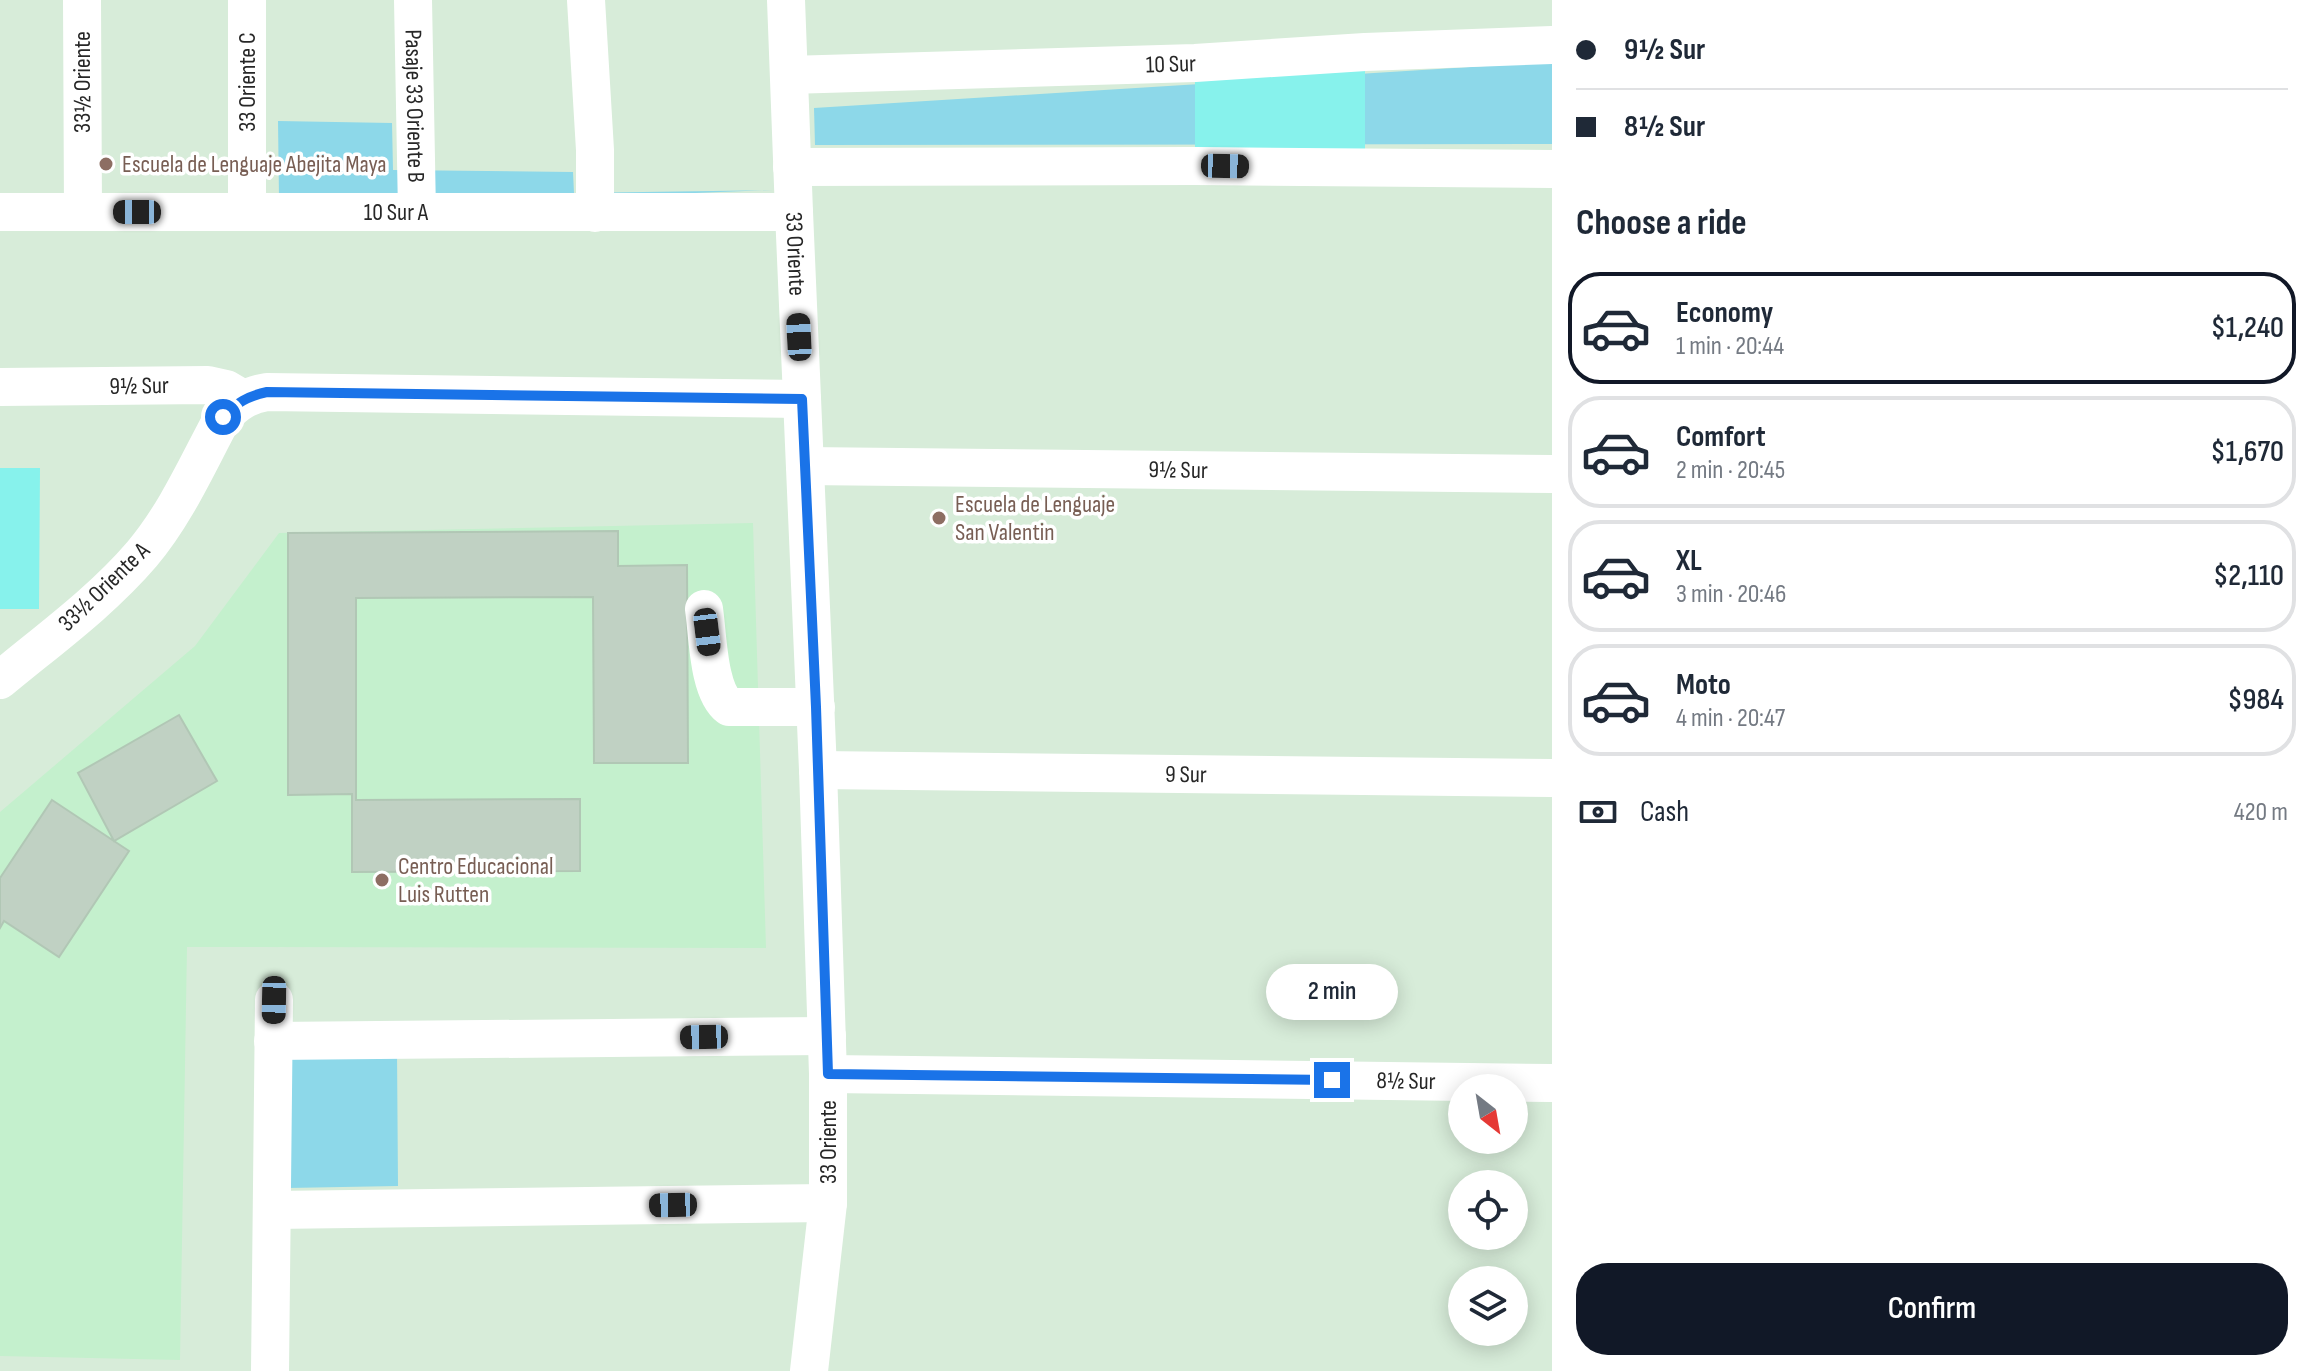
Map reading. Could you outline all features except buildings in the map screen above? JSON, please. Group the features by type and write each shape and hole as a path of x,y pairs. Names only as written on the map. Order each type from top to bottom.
{"street":[{"name":"33½ Oriente","path":"82,0 83,212"},
{"name":"33 Oriente C","path":"247,0 247,212"},
{"name":"Pasaje 33 Oriente B","path":"413,0 417,212"},
{"path":"586,0 595,150 595,213"},
{"name":"33 Oriente","path":"786,0 828,1074 828,1203 809,1371"},
{"name":"10 Sur","path":"789,75 1195,63 1365,52 1552,45"},
{"path":"792,167 1552,169"},
{"name":"10 Sur A","path":"0,212 794,212"},
{"name":"9½ Sur","path":"0,387 208,385 226,389 243,399"},
{"path":"243,399 267,392 802,399"},
{"name":"33½ Oriente A","path":"0,680 110,587 143,553 174,509 223,417 243,399"},
{"name":"9½ Sur","path":"805,466 1552,474"},
{"path":"704,609 713,678 721,701 729,707 816,707"},
{"name":"9 Sur","path":"818,770 1552,778"},
{"path":"270,1371 274,1000"},
{"path":"273,1041 827,1036"},
{"name":"8½ Sur","path":"828,1074 1552,1083"},
{"path":"272,1210 828,1203"}],"shaded area":[{"path":"1365,52 1365,158 1195,166 1195,63"},
{"path":"1552,62 1552,144 815,145 814,108"},
{"path":"278,121 392,123 393,170 573,172 574,193 773,190 596,197 279,198"},
{"path":"0,468 40,468 39,609 0,609"},
{"name":"Centro Educacional Luis Rutten","path":"753,523 766,948 187,947 180,1360 0,1356 0,812 195,646 279,533"},
{"path":"397,1051 398,1186 287,1188 286,1055"}],"place":[{"name":"Escuela de Lenguaje Abejita Maya","path":"106,164"},
{"name":"Escuela de Lenguaje San Valentin","path":"939,518"},
{"name":"Centro Educacional Luis Rutten","path":"382,880"}],"route":[{"path":"223,417 243,399 267,392 802,399 828,1074 1332,1080"}]}
